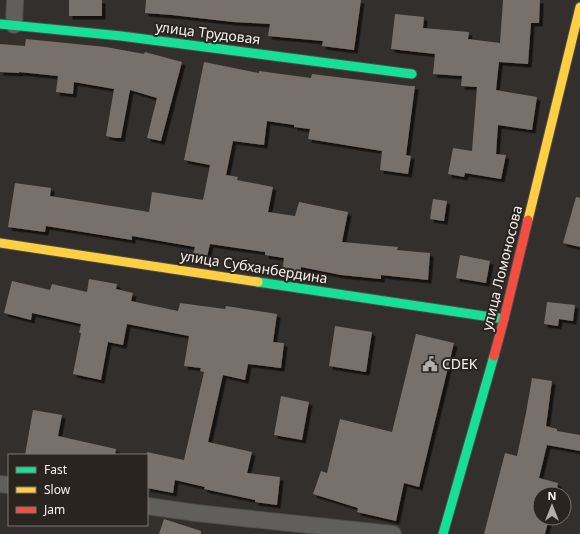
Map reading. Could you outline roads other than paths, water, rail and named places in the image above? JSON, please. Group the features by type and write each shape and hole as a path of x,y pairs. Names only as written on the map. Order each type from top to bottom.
{"street":[{"path":"7,25 15,0"},
{"name":"улица Ломоносова","path":"443,534 504,319 580,7"},
{"name":"улица Трудовая","path":"7,25 121,36 412,74"},
{"name":"улица Субханбердина","path":"0,243 504,319"},
{"path":"148,506 196,513 393,534"}],"place":[{"name":"CDEK","path":"430,364"}]}
